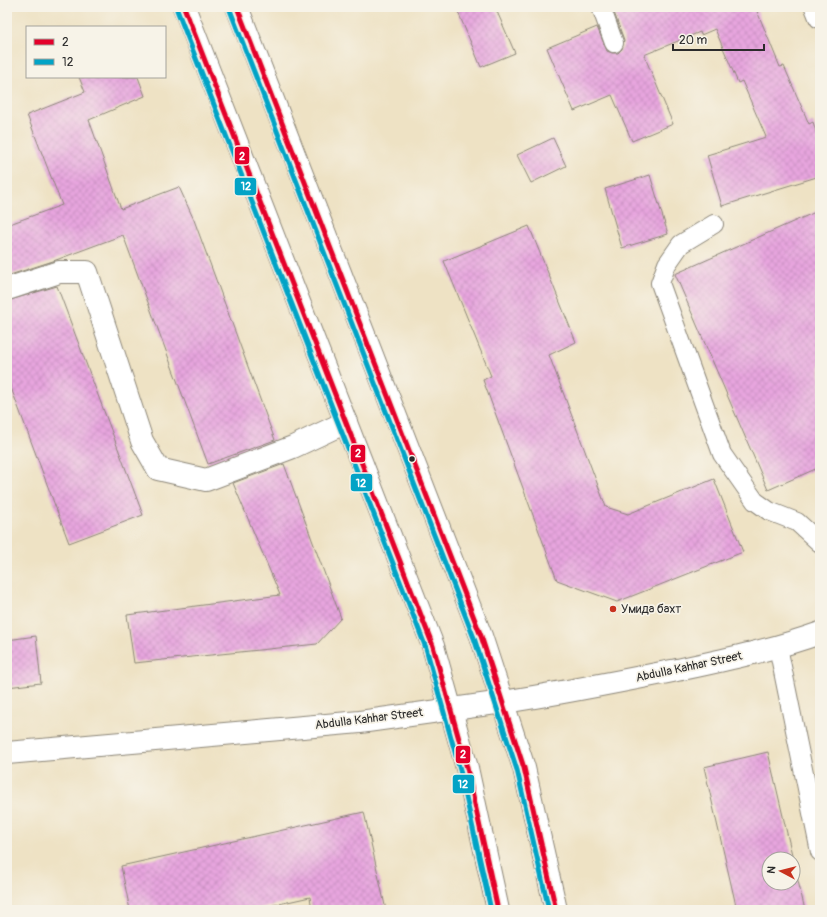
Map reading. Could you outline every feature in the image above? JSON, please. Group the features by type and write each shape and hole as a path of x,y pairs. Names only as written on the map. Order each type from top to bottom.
{"main road":[{"path":"184,7 433,646 467,768 498,910"},
{"path":"237,7 481,636 524,768 556,910"},
{"path":"816,7 820,17"},
{"path":"7,290 59,272 87,272 142,441 158,469 206,480 292,447 346,422"},
{"name":"Abdulla Kahhar Street","path":"7,753 360,722 503,702 594,687 778,647 820,633"}],"lane":[{"path":"601,7 614,43"},
{"path":"714,224 681,244 667,264 660,283 722,454 755,502 769,511 798,522 820,543"},
{"path":"778,647 820,852"}],"building":[{"path":"456,7 495,7 515,53 481,67"},
{"path":"612,7 766,7 757,11 780,67 784,66 809,124 813,122 820,144 820,176 722,206 707,155 766,137 742,81 738,83 715,29 701,35 700,32 644,55 673,124 632,141 612,95 574,111 547,48 597,27 607,51 618,53 622,49 624,40"},
{"path":"79,78 138,78 145,96 89,120 121,209 179,187 194,220 275,440 208,464 123,235 56,260 7,276 7,225 62,205 27,115 85,92"},
{"path":"553,138 566,166 531,183 517,155"},
{"path":"650,175 668,234 622,248 605,189"},
{"path":"820,210 820,467 768,490 675,274"},
{"path":"529,226 576,342 549,355 606,507 628,514 714,479 743,552 617,602 557,580 483,380 491,376 444,261"},
{"path":"57,286 143,515 69,543 7,377 7,301"},
{"path":"284,464 341,618 317,644 134,663 127,615 280,595 233,483"},
{"path":"36,636 41,683 7,687 7,640"},
{"path":"768,752 791,851 761,851 761,891 800,891 805,910 737,910 704,767"},
{"path":"364,812 386,910 312,910 310,897 252,910 130,910 121,866"}],"transit line":[{"name":"2","path":"184,7 433,646 467,768 498,910"},
{"name":"2","path":"237,7 481,636 524,768 556,910"},
{"name":"12","path":"177,10 426,648 460,770 491,910"},
{"name":"12","path":"230,10 474,638 517,770 549,910"}],"place":[{"name":"Умида бахт","path":"613,609"}]}
